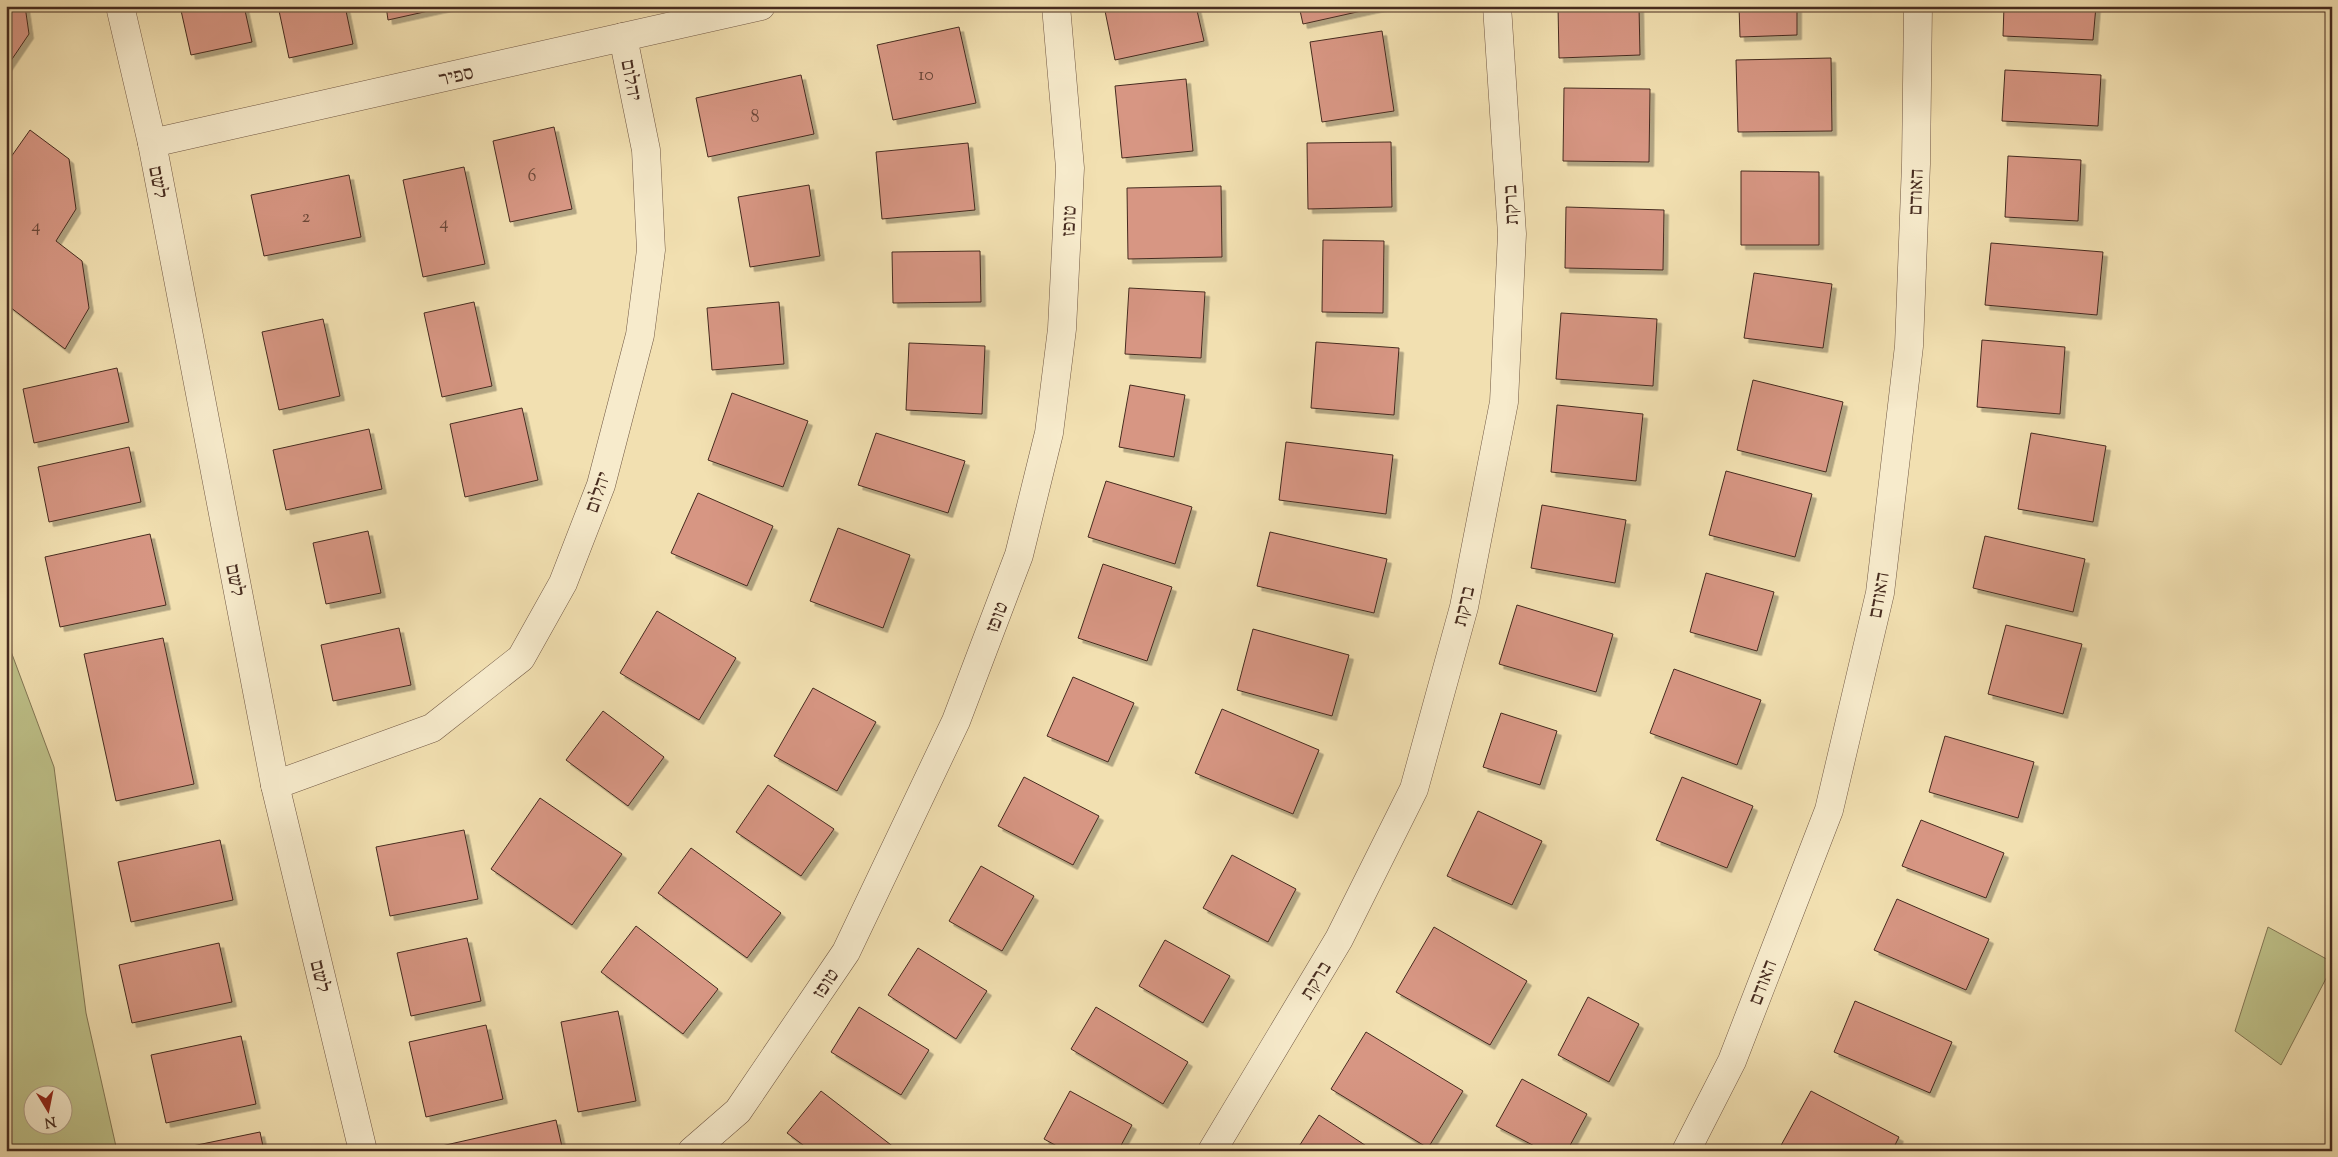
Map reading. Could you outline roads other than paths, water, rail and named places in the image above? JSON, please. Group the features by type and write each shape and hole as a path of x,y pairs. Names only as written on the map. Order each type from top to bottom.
{"street":[{"name":"לשם","path":"120,6 152,143 275,785 363,1151"},
{"name":"ספיר","path":"152,143 761,6"},
{"name":"טופז","path":"692,1151 738,1111 846,952 956,721 1020,555 1049,433 1062,329 1070,168 1056,6"},
{"name":"ברקת","path":"1212,1151 1339,939 1414,789 1464,607 1504,402 1512,234 1496,6"},
{"name":"האודם","path":"1686,1151 1732,1061 1829,810 1880,593 1909,346 1916,164 1918,6"},
{"name":"יהלום","path":"275,785 432,728 521,658 563,583 604,476 640,335 651,250 646,150 623,37"}]}
